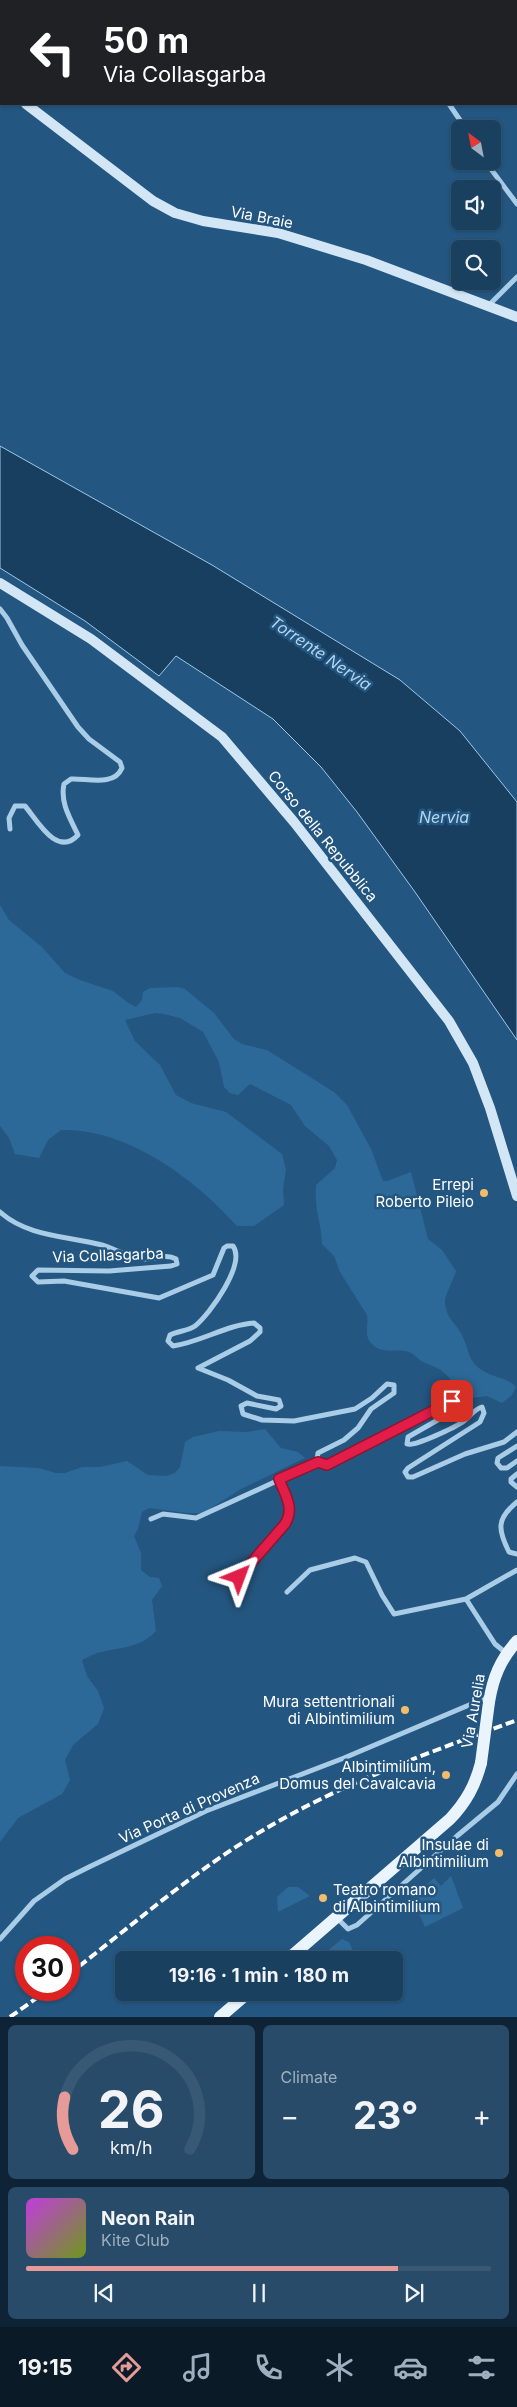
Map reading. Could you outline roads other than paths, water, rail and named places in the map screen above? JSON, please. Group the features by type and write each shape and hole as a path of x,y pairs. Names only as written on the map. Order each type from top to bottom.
{"main road":[{"name":"Via Braie","path":"27,105 153,201 175,213 203,221 278,233 366,260 517,317"},
{"name":"Corso della Repubblica","path":"0,583 90,639 222,737 270,794 449,1020 473,1063 490,1108 517,1196"},
{"name":"Via Aurelia","path":"298,1951 460,1809 474,1787 481,1764 496,1670 517,1641"},
{"path":"220,2017 239,2001"}],"street":[{"path":"450,105 460,120"},
{"path":"492,170 517,204"},
{"path":"489,305 517,277"},
{"path":"0,609 78,727 89,739 120,762 122,768 120,773 112,778 95,781 71,779 64,784 62,793 64,806 78,835 72,841 64,843 49,836 25,806 15,806 9,818 10,829"},
{"name":"Via Collasgarba","path":"0,1212 11,1222 47,1234 102,1245 144,1259 172,1256 176,1259 177,1264 109,1271 38,1270 32,1276 34,1281 38,1282 64,1281 159,1298 212,1275 224,1248 233,1246 237,1260 234,1270 210,1311 194,1326 170,1334 168,1341 172,1346 190,1344 239,1324 254,1323 258,1326 259,1334 250,1341 198,1368 228,1380 256,1396 281,1402 281,1407 276,1410 245,1403 241,1408 242,1414 262,1420 294,1421 354,1409 372,1398 387,1384 395,1386 394,1393 371,1409 358,1428 344,1440 320,1452 317,1458 318,1462"},
{"name":"Via Collasgarba","path":"151,1519 163,1514 196,1518 318,1462 327,1465 452,1401 456,1405 450,1414 408,1437 407,1444 412,1445 464,1421 475,1409 482,1408 484,1413 480,1422 408,1468 406,1472 408,1477 413,1477 465,1454 504,1442 517,1432"},
{"path":"517,1446 498,1458 497,1463 500,1468 505,1468 517,1461"},
{"path":"517,1474 511,1479 511,1482 517,1487"},
{"path":"239,1577 285,1524 290,1515 290,1505 279,1479"},
{"path":"517,1502 504,1516 500,1525 500,1534 509,1552 517,1554"},
{"path":"286,1592 310,1570 355,1558 366,1562 382,1596 394,1614 466,1599 517,1570"},
{"path":"466,1599 495,1644 506,1654"},
{"name":"Via Porta di Provenza","path":"0,1939 34,1901 65,1880 89,1867 206,1811 490,1699"},
{"path":"337,1918 348,1929 357,1925 498,1802 517,1774"}],"water":[{"name":"Nervia","path":"0,446 212,565 400,680 460,731 517,802 517,1040 415,892 357,812 321,767 273,719 176,656 159,676 85,621 0,568"}],"railway":[{"path":"80,1965 210,1864 291,1814 386,1770 517,1720"},
{"path":"10,2017 33,2001"}],"place":[{"name":"Errepi Roberto Pileio","path":"484,1193"},
{"name":"Mura settentrionali di Albintimilium","path":"405,1710"},
{"name":"Albintimilium, Domus del Cavalcavia","path":"446,1775"},
{"name":"Insulae di Albintimilium","path":"499,1853"},
{"name":"Teatro romano di Albintimilium","path":"323,1898"}],"water label":[{"name":"Torrente Nervia","path":"321,653"}]}
